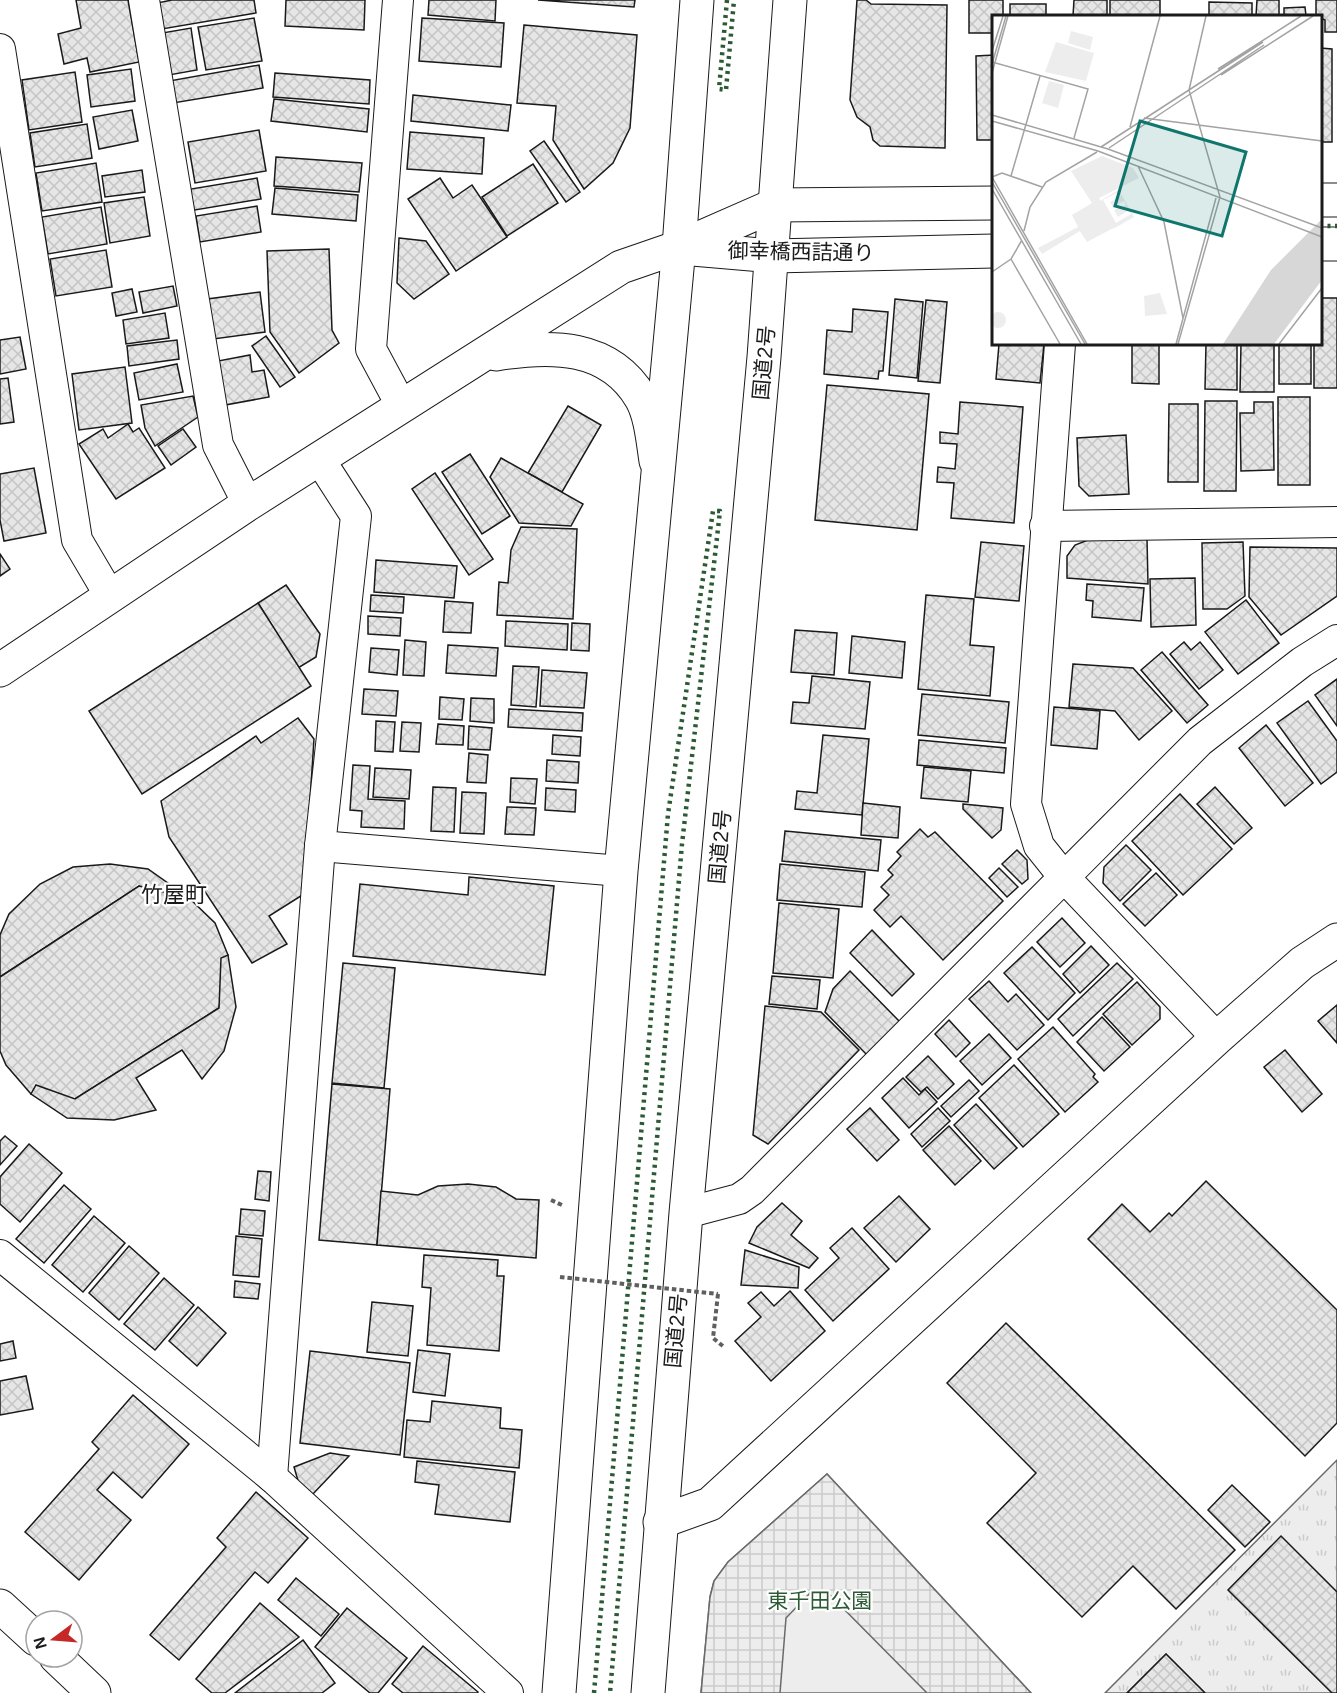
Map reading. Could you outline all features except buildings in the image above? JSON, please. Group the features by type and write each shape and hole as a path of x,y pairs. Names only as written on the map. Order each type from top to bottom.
{"main road":[{"path":"558,1693 621,871 680,247 697,0"},
{"name":"国道2号","path":"648,1693 686,1213 773,256 790,0"},
{"name":"御幸橋西詰通り","path":"680,247 775,205 992,203"},
{"path":"0,670 248,504 320,460 401,405 485,356 621,267 680,247"},
{"name":"御幸橋西詰通り","path":"680,247 773,256 992,252"},
{"path":"485,356 536,347 577,350 616,370 641,399 652,436 658,475"},
{"path":"660,1522 710,1504 1217,1038 1302,963 1337,940"},
{"path":"0,1606 24,1628"},
{"path":"69,1669 94,1693"}],"street":[{"path":"144,0 218,445 248,504"},
{"path":"398,0 371,349 401,405"},
{"path":"0,49 77,540 110,596"},
{"path":"1060,345 1026,804 1038,846 1063,876 1217,1038"},
{"path":"272,1477 320,846 356,516 320,460"},
{"path":"1045,526 1337,522"},
{"path":"686,1213 739,1198 752,1190 1200,741 1302,662 1337,640"},
{"path":"320,846 621,871"},
{"path":"0,1255 272,1477 508,1693"}],"path":[{"path":"551,1200 567,1208"},
{"path":"560,1276 718,1294 713,1338 724,1347"}],"green space":[{"path":"1337,1460 1337,1592 1281,1537 1332,1693 1205,1693 1166,1654 1127,1693 1105,1693"}],"shaded area":[{"name":"東千田公園","path":"827,1474 1031,1693 701,1693 710,1597 714,1581 728,1562"},
{"name":"東千田公園","path":"827,1474 1031,1693 927,1693 828,1593 812,1591 786,1618 780,1693 701,1693 710,1597 714,1581 728,1562"}],"hedge":[{"path":"727,0 719,89 726,90 734,0"},
{"path":"1322,226 1337,226"},
{"path":"594,1693 668,814 713,511 720,511 682,844 610,1693"}],"district":[{"name":"竹屋町","path":"174,894"}]}
